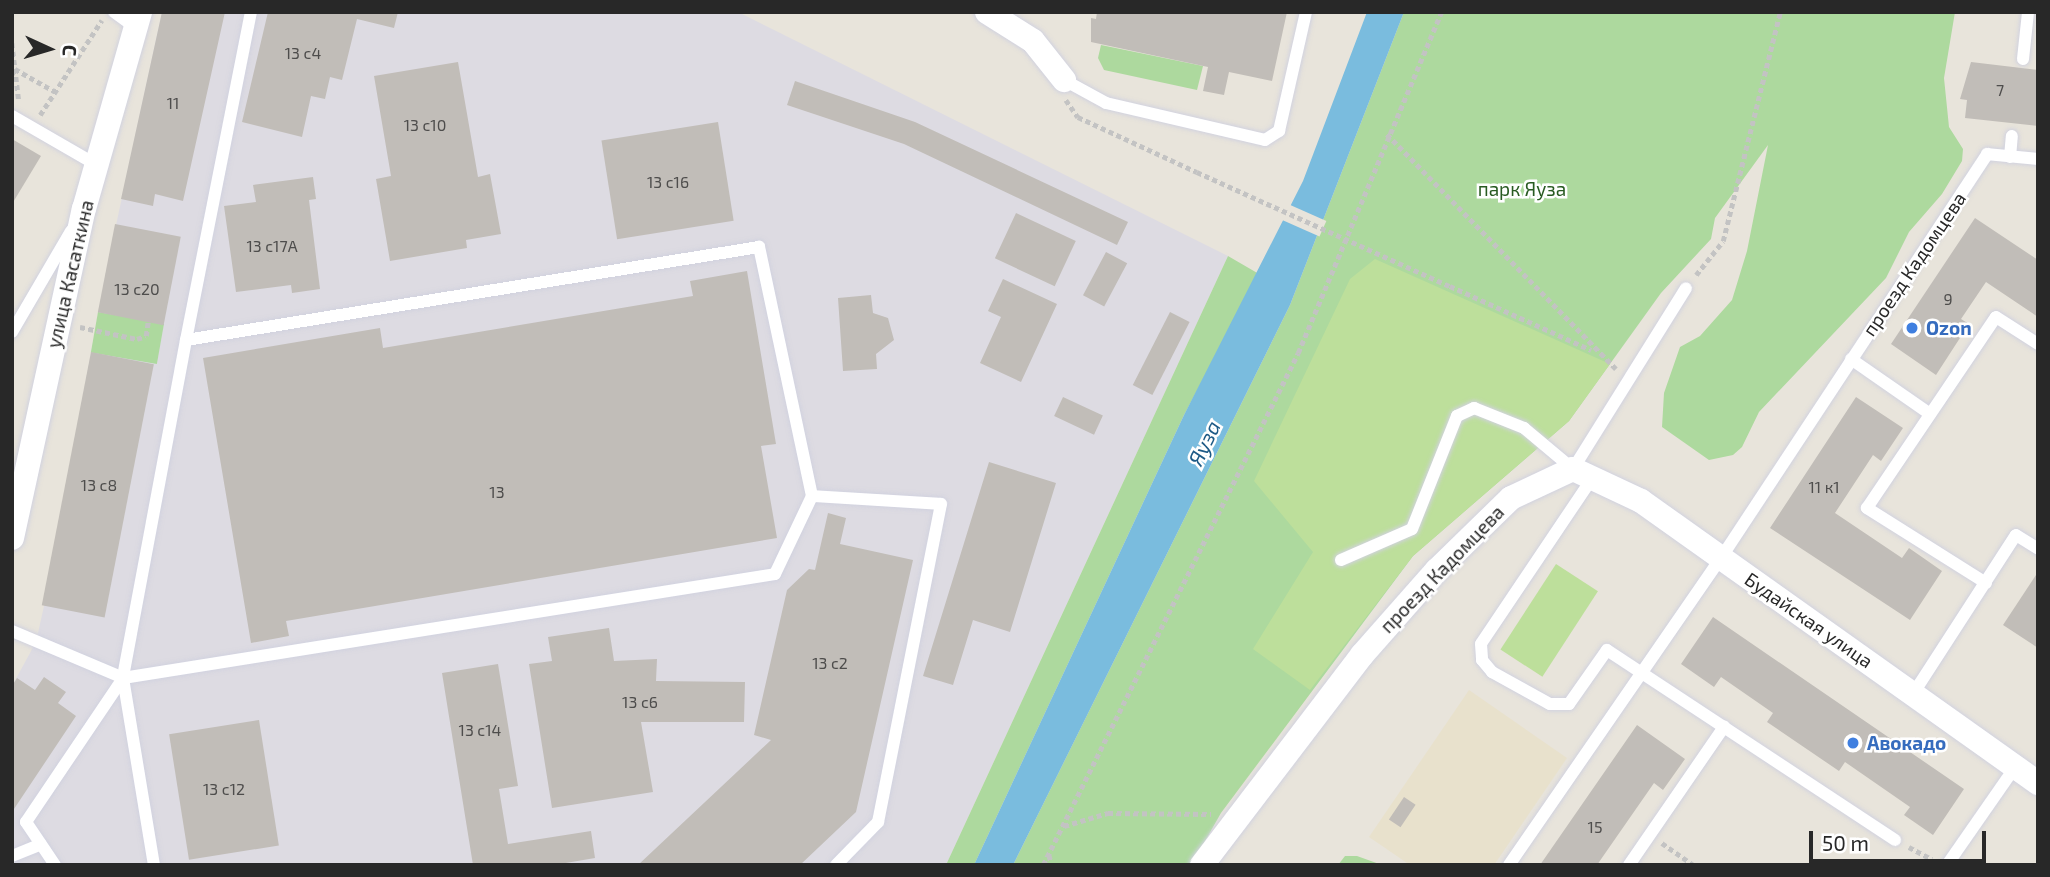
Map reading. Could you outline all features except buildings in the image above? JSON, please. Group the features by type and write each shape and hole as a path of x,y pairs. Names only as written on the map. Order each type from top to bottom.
{"street":[{"path":"987,12 1034,41 1065,80"},
{"name":"улица Касаткина","path":"12,538 84,209 137,19"},
{"name":"Будайская улица","path":"1582,474 1641,501 2038,783"},
{"name":"проезд Кадомцева","path":"1202,865 1362,655 1437,570 1511,498 1582,474"}],"lane":[{"path":"114,12 137,19"},
{"path":"154,865 123,678 251,12"},
{"path":"1065,80 1106,103 1265,140 1279,131 1306,12"},
{"path":"2023,59 2031,15"},
{"path":"22,122 95,164"},
{"path":"2010,157 2012,136"},
{"name":"проезд Кадомцева","path":"1509,865 1721,558 1987,154 2038,159"},
{"path":"12,331 84,209"},
{"path":"12,631 123,678 775,574 812,496 759,247 186,340"},
{"path":"1686,288 1630,380 1582,474 1481,644 1482,660 1492,672 1550,704 1569,704 1607,650 1895,840"},
{"path":"1986,583 1867,508 1996,317 2038,344"},
{"path":"1851,359 1930,414"},
{"path":"1341,560 1412,529 1457,416 1475,408 1524,428 1582,474"},
{"path":"812,496 941,504 878,822 836,865"},
{"path":"1913,694 2016,535 2038,549"},
{"path":"55,865 26,822 123,678"},
{"path":"1629,865 1724,727"},
{"path":"1945,865 2015,766"},
{"path":"12,856 41,844"}],"path":[{"path":"22,122 54,91 107,12"},
{"path":"1043,865 1298,353 1387,134 1441,12"},
{"path":"1686,288 1723,241 1780,12"},
{"path":"12,43 22,122"},
{"path":"14,72 54,91"},
{"path":"1065,80 1066,102 1078,117 1595,352"},
{"path":"1387,134 1595,352 1630,380"},
{"path":"59,322 137,339 146,336 148,321"},
{"path":"1063,826 1108,813 1148,811 1240,815"},
{"path":"1650,835 1693,865"},
{"path":"1895,840 1945,865"},
{"path":"1048,854 1052,865"}],"shaded area":[{"path":"162,12 738,12 1228,256 946,865 12,865 12,686 36,642 107,267"},
{"path":"1469,690 1567,758 1494,865 1410,865 1369,837"}],"green space":[{"name":"парк Яуза","path":"1404,12 1955,12 1944,78 1949,127 1963,149 1962,161 1942,194 1909,232 1886,278 1759,412 1742,447 1733,455 1709,460 1662,427 1664,393 1680,347 1700,336 1732,300 1747,251 1768,145 1715,218 1711,239 1661,293 1569,421 1413,556 1221,813 1195,859 1198,865 1013,865 1290,305"},
{"path":"1101,45 1203,66 1197,90 1104,70 1098,58"},
{"path":"1228,256 1259,274 1184,415 974,865 946,865"},
{"path":"1375,259 1610,364 1569,421 1413,556 1310,690 1253,649 1313,552 1254,481 1350,279"},
{"path":"98,312 164,324 157,364 91,352"},
{"path":"1556,564 1598,591 1542,677 1500,650"},
{"path":"1345,856 1357,856 1382,865 1338,865"}],"water":[{"name":"Яуза","path":"1367,12 1404,12 1290,305 1013,865 974,865 1184,415 1303,181"}],"pier":[{"path":"1288,204 1326,221 1319,237 1281,220"}],"place":[{"name":"Ozon","path":"1912,328"},
{"name":"Авокадо","path":"1853,743"}]}
